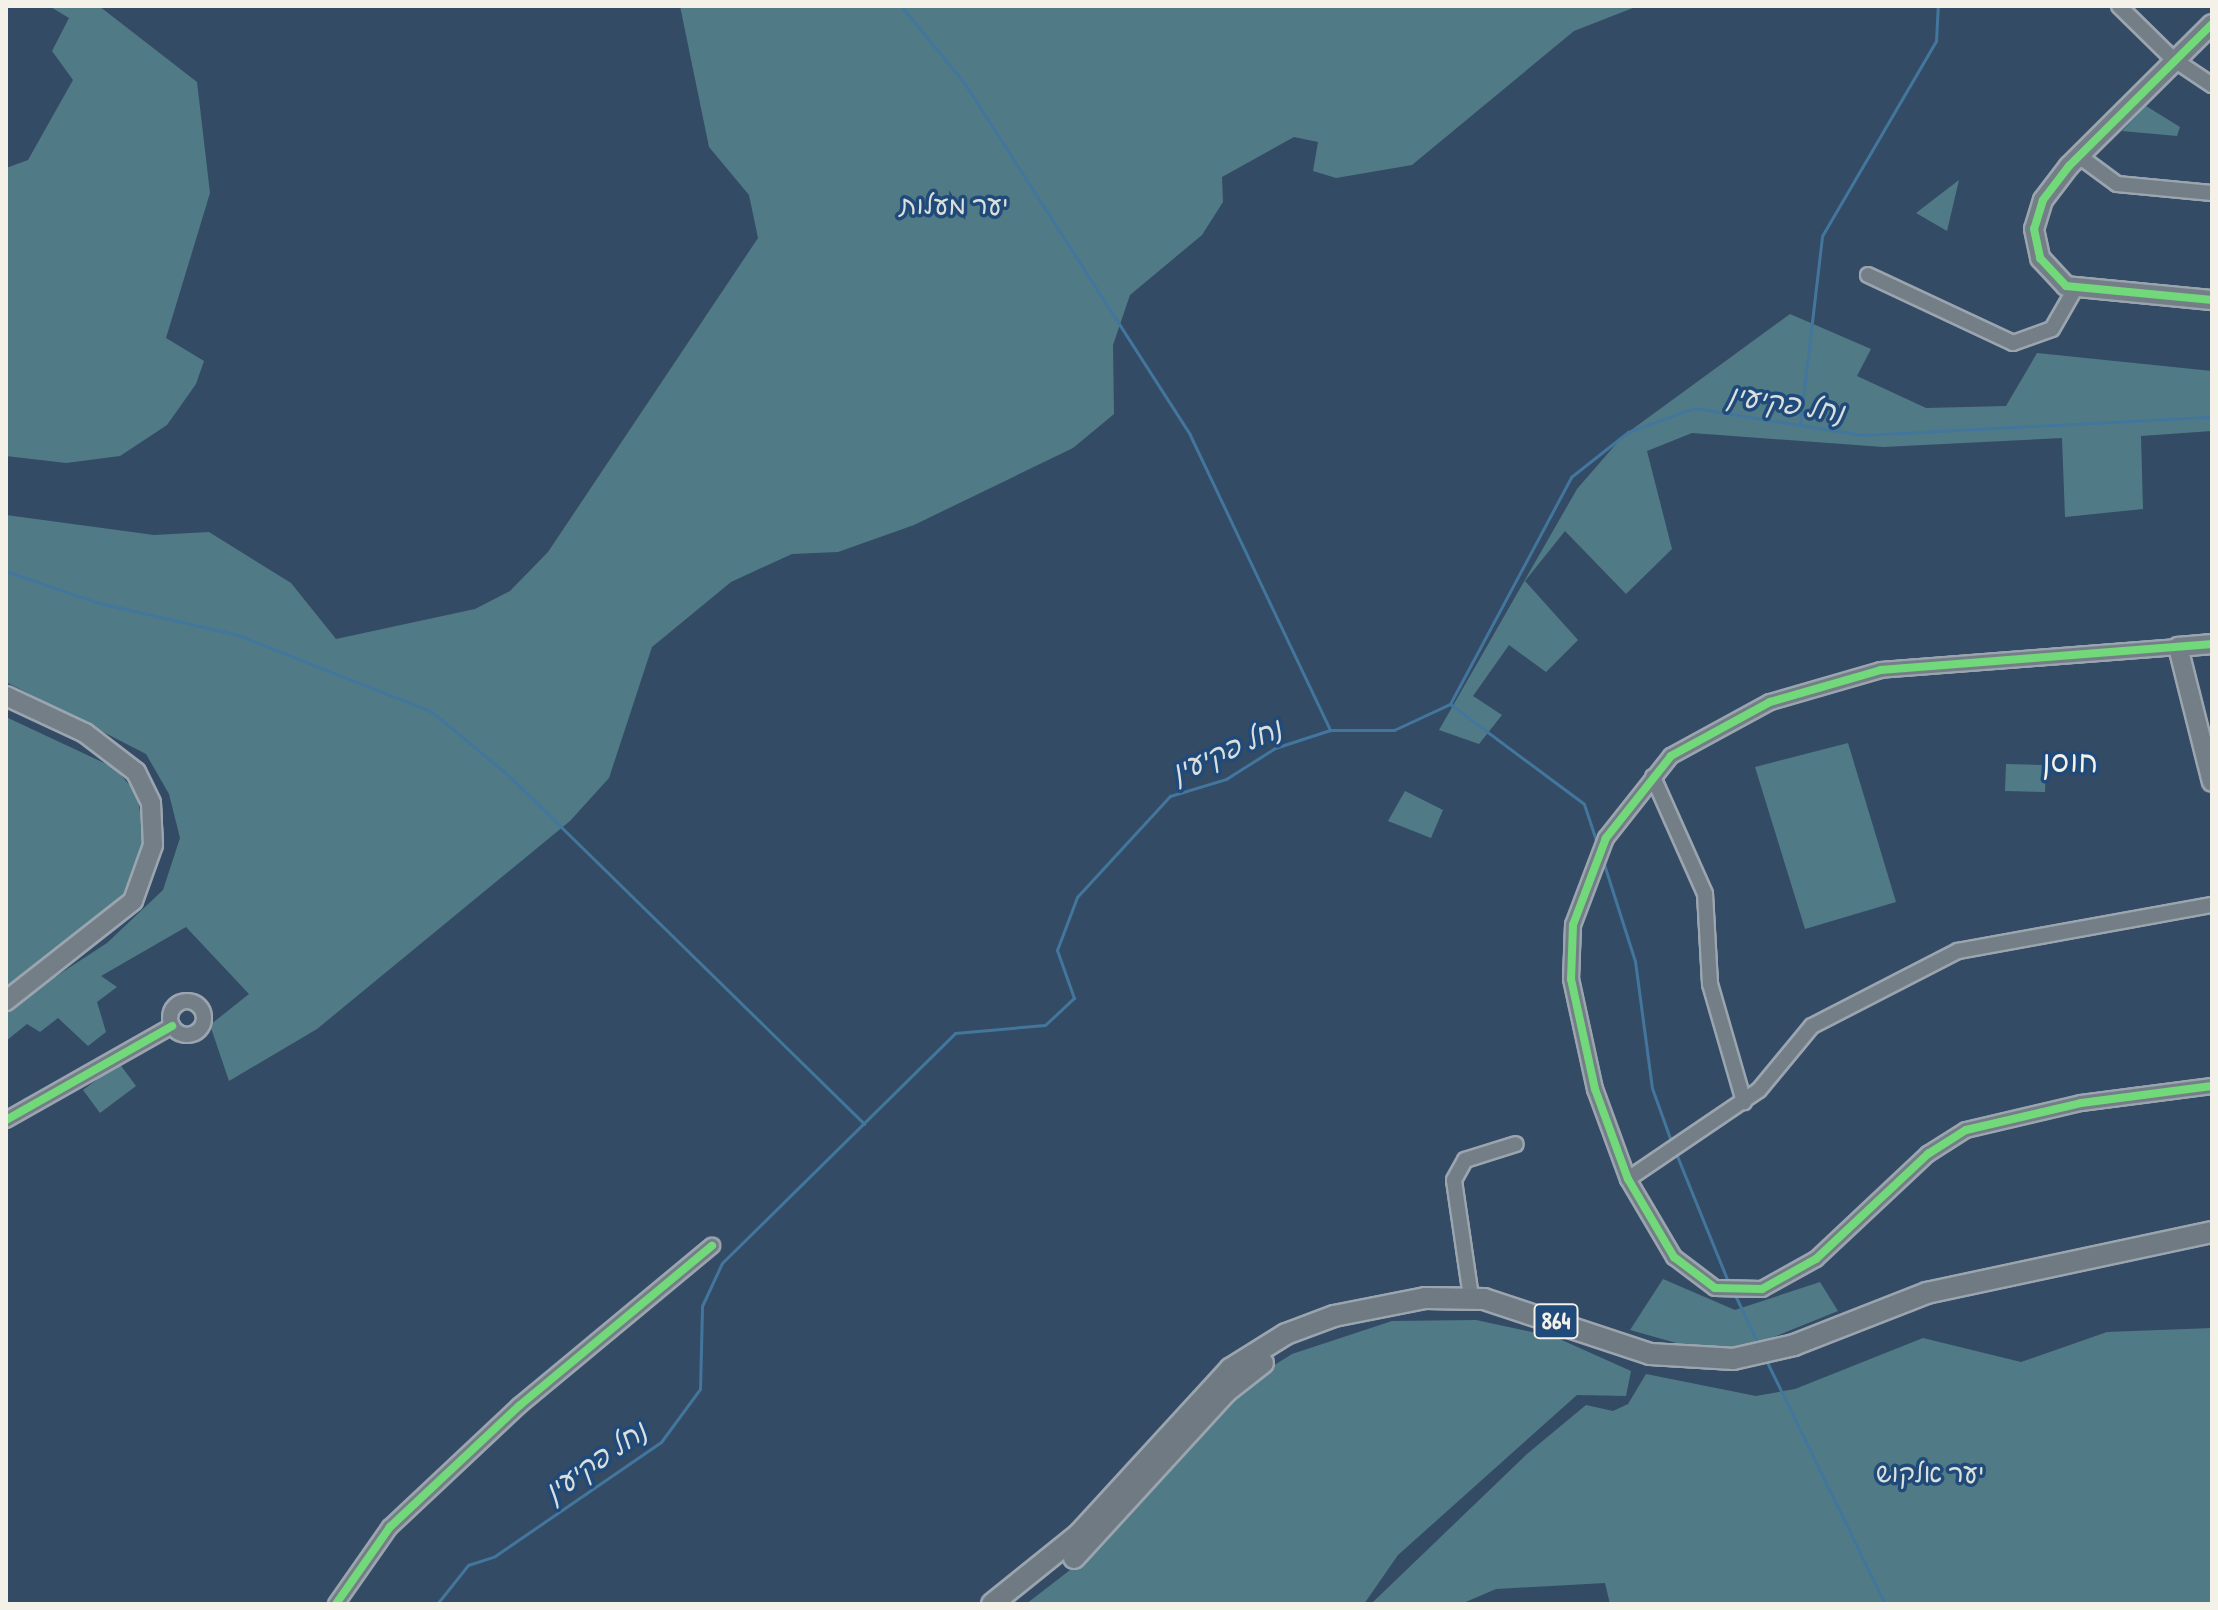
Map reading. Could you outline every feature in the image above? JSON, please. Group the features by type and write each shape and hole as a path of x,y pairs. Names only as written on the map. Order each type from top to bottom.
{"main road":[{"name":"864","path":"992,1604 1079,1534 1195,1403 1266,1344 1362,1308 1471,1297 1519,1306 1650,1354 1733,1359 1794,1345 1927,1293 2212,1232"},
{"name":"864","path":"1014,1604 1107,1526 1226,1392 1284,1349 1330,1329 1408,1311 1474,1308 1531,1320 1636,1360 1738,1368 1797,1355 1923,1304 2212,1242"}],"street":[{"path":"2119,6 2173,59 2212,85"},
{"path":"2212,24 2173,59 2079,156 2043,200 2034,229 2048,270 2075,289 2212,300"},
{"path":"2079,156 2130,188 2212,193"},
{"path":"1868,275 2013,343 2052,329 2075,289"},
{"path":"2212,644 1881,670 1770,702 1671,756 1606,838 1573,925 1578,1031 1628,1179 1674,1257 1715,1288 1762,1289 1816,1259 1928,1154 1966,1130 2081,1103 2212,1086"},
{"path":"2178,647 2212,782"},
{"path":"6,696 85,733 136,772 151,803 153,845 133,901 6,1001"},
{"path":"1653,777 1705,894 1710,984 1744,1102"},
{"path":"1628,1179 1744,1102 1812,1026 1958,951 2212,905"},
{"path":"6,1120 172,1026"},
{"path":"1471,1297 1454,1180 1465,1160 1516,1144"},
{"path":"336,1604 390,1527 519,1406 712,1246"}],"green space":[{"path":"49,6 99,6 197,82 210,193 166,338 204,361 196,384 167,425 120,456 66,463 6,456 6,168 28,160 73,80 52,51 69,18"},
{"name":"יער מעלות","path":"680,6 1638,6 1574,31 1412,165 1336,178 1313,171 1318,142 1294,137 1222,177 1223,202 1202,235 1130,295 1113,345 1114,414 1073,448 914,525 838,552 792,554 731,582 652,647 609,778 570,821 317,1029 229,1081 210,1025 249,994 186,927 101,976 117,987 97,1002 106,1032 88,1046 58,1018 40,1032 27,1024 6,1041 6,1009 107,943 163,890 180,838 169,794 146,754 6,682 6,515 154,535 209,532 291,583 336,639 475,609 510,591 548,552 758,238 749,195 709,147"},
{"path":"2146,106 2180,127 2177,136 2122,131"},
{"path":"1959,180 1947,231 1916,213"},
{"path":"1790,314 1871,349 1857,376 1926,408 2006,406 2037,353 2212,371 2212,431 2141,436 2143,509 2065,517 2062,438 1883,447 1692,433 1647,451 1672,549 1626,594 1565,531 1525,581 1578,640 1546,672 1509,645 1473,696 1502,715 1479,744 1439,730 1577,489 1623,436"},
{"path":"6,717 115,768 137,794 144,836 131,884 104,917 6,986"},
{"path":"1848,743 1896,902 1805,929 1755,767"},
{"path":"2006,764 2046,765 2045,792 2005,791"},
{"path":"1405,791 1443,810 1431,838 1388,821"},
{"path":"119,1063 136,1086 100,1113 83,1090"},
{"path":"1663,1279 1735,1310 1820,1282 1838,1311 1744,1349 1687,1346 1630,1330"},
{"path":"1476,1320 1555,1337 1631,1371 1626,1396 1577,1395 1398,1555 1364,1604 1026,1604 1074,1567 1239,1387 1292,1354 1392,1321"},
{"name":"יער אלקוש","path":"2212,1328 2212,1604 1610,1604 1605,1583 1496,1589 1461,1604 1372,1603 1527,1454 1586,1405 1613,1411 1628,1404 1646,1374 1756,1396 1795,1389 1923,1338 2021,1362 2107,1332"}],"waterway":[{"path":"901,6 965,84 1190,435 1330,730"},
{"path":"1800,424 1822,236 1936,41 1938,6"},
{"name":"נחל פקיעין","path":"437,1604 468,1565 495,1556 661,1442 700,1389 702,1306 722,1263 955,1033 1045,1025 1074,998 1057,950 1077,897 1170,796 1226,779 1275,748 1330,730 1394,730 1450,704 1571,477 1628,432 1694,408 1863,435 2212,417"},
{"path":"6,571 95,602 238,635 432,712 507,774 864,1124"},
{"path":"1450,704 1584,804 1598,846"},
{"path":"1603,861 1635,961 1652,1088 1672,1144"},
{"path":"1675,1151 1729,1284"},
{"path":"1735,1295 1759,1346"},
{"path":"1766,1360 1885,1604"}],"cycle path":[{"path":"2212,24 2069,166 2043,200 2034,229 2040,258 2066,286 2212,300"},
{"path":"2212,644 1881,670 1770,702 1671,756 1606,838 1573,925 1571,979 1595,1089 1628,1179 1674,1257 1715,1288 1762,1289 1816,1259 1928,1154 1966,1130 2081,1103 2212,1086"},
{"path":"6,1120 172,1026"},
{"path":"336,1604 390,1527 519,1406 712,1246"}],"district":[{"name":"חוסן","path":"2070,761"}]}
